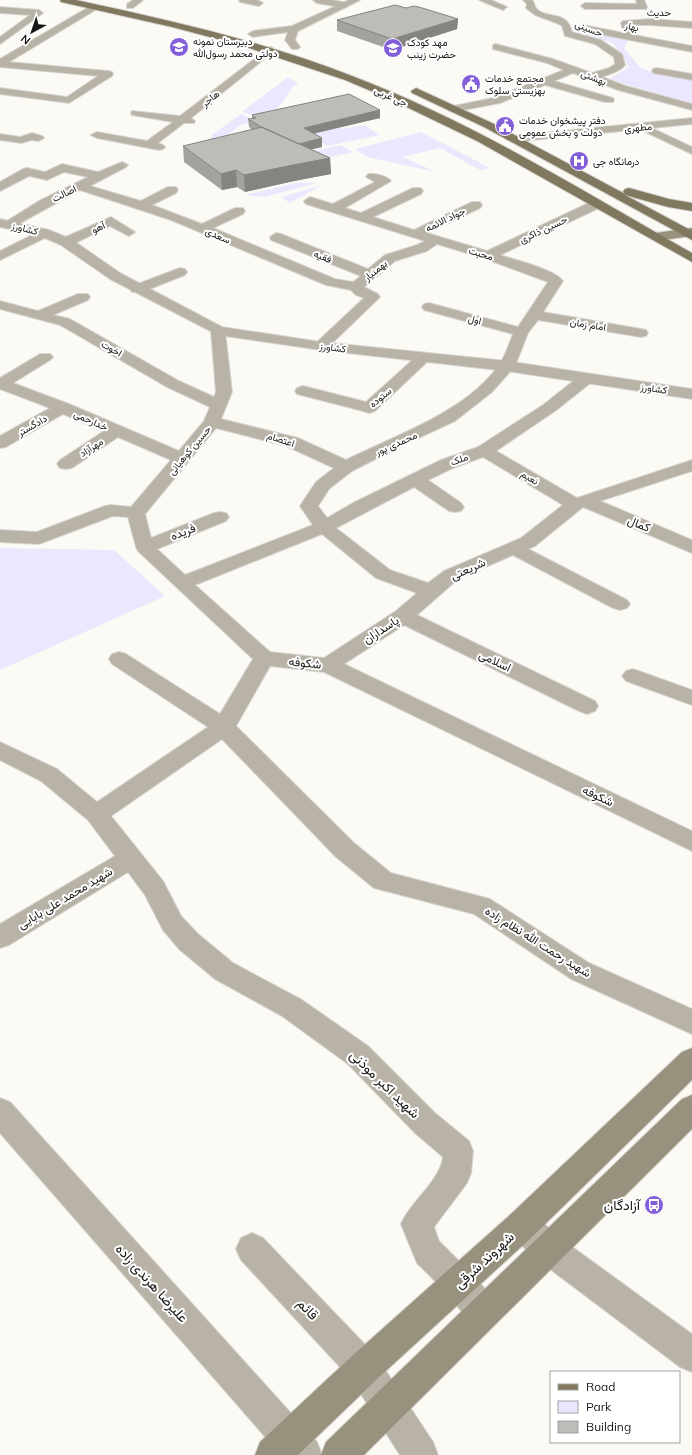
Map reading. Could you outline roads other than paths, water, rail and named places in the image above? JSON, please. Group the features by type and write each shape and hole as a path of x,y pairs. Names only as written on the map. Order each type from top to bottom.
{"main road":[{"name":"جی غربی","path":"64,0 130,6 222,27"},
{"name":"جی غربی","path":"99,3 270,50 348,78 397,98 470,134 692,258"},
{"path":"249,33 300,48"},
{"name":"جی غربی","path":"407,88 454,109 593,183 690,232"},
{"path":"593,183 668,203 692,207"},
{"path":"655,237 690,232"},
{"name":"شهروند شرقی","path":"289,1449 364,1368 459,1284 692,1061"},
{"path":"339,1455 388,1405 692,1109"}],"street":[{"path":"130,6 139,0"},
{"path":"244,0 259,3"},
{"path":"317,0 345,5"},
{"path":"249,33 294,29 356,0"},
{"path":"483,0 503,7"},
{"path":"527,0 531,4 530,8 534,12"},
{"path":"585,6 643,7 640,0"},
{"path":"0,63 99,3"},
{"path":"0,10 39,13 0,41"},
{"path":"519,14 534,12"},
{"name":"حسینی","path":"534,12 564,23 568,34 598,42 619,56 620,65 613,70 594,76"},
{"path":"538,24 564,23"},
{"name":"بهار","path":"564,23 692,49"},
{"name":"حدیث","path":"634,38 626,24 692,25"},
{"path":"294,29 290,40 300,48"},
{"path":"631,48 634,38"},
{"name":"بهشتی","path":"496,47 574,69 622,88 692,107"},
{"name":"هاجر","path":"97,135 154,146 182,120 270,50"},
{"path":"0,63 108,74 69,100"},
{"path":"454,109 496,101 574,69"},
{"path":"57,80 68,71"},
{"path":"658,71 692,77"},
{"path":"544,81 609,100"},
{"path":"1,85 14,92 75,102 60,112"},
{"path":"0,102 14,92"},
{"path":"215,94 227,97"},
{"path":"136,113 195,122"},
{"name":"مطهری","path":"512,139 692,121"},
{"path":"641,126 692,151"},
{"path":"0,137 21,140 32,136 38,138"},
{"name":"اصالت","path":"4,223 122,165"},
{"path":"0,187 27,172 47,176 62,168 98,176"},
{"path":"336,208 385,181 372,177"},
{"name":"سعدی","path":"78,186 142,205 203,228 331,282 356,286"},
{"path":"142,205 172,190"},
{"path":"363,217 417,191"},
{"name":"محبت","path":"310,201 488,255 548,276 556,281 521,332 507,366"},
{"name":"حسین ذاکری","path":"488,255 597,204"},
{"name":"جواد الائمه","path":"415,234 476,205"},
{"path":"203,228 239,211"},
{"name":"آهو","path":"66,242 111,221 129,232"},
{"name":"کشاورز","path":"4,223 44,233 66,242 115,276 137,289 218,330 322,346 507,366 692,394"},
{"path":"0,256 44,233"},
{"name":"فقیه","path":"276,237 370,275"},
{"name":"بهمنیار","path":"322,346 373,297 361,292 356,286 390,258 422,248 437,239"},
{"path":"137,289 180,272"},
{"path":"40,316 82,297"},
{"name":"اخوت","path":"0,304 65,322 173,384 219,405"},
{"name":"اول","path":"429,307 521,332"},
{"name":"امام زمان","path":"534,315 641,333"},
{"name":"حسین کوهیانی","path":"136,513 212,422 224,392 218,330"},
{"path":"0,384 45,357"},
{"name":"ستوده","path":"303,391 369,408 423,358"},
{"name":"محمدی پور","path":"324,527 309,506 322,486 346,467 393,443 449,418 486,389 507,366"},
{"name":"ملک","path":"324,527 360,507 447,464 484,451 538,415 587,378"},
{"name":"خدارحمی","path":"0,384 31,394 63,407 182,459"},
{"name":"دادگستر","path":"0,443 63,407"},
{"name":"اعتصام","path":"212,422 292,442 346,467"},
{"name":"مهرآزاد","path":"66,464 116,431"},
{"name":"نعیم","path":"484,451 581,503"},
{"name":"شریعتی","path":"431,591 451,575 515,549 528,542 581,503 692,465"},
{"path":"416,480 455,507"},
{"name":"کمال","path":"581,503 692,547"},
{"path":"0,536 39,538 111,510 136,513 145,547 264,658 224,727 96,814"},
{"name":"فریده","path":"145,547 220,517"},
{"path":"182,583 324,527 383,574 431,591"},
{"path":"515,549 620,604"},
{"name":"پاسداران","path":"328,665 403,616 431,591"},
{"name":"اسلامی","path":"403,616 587,706"},
{"name":"شکوفه","path":"264,658 328,665 692,842"},
{"name":"شهید رحمت الله نظام زاده","path":"119,659 224,727 334,840 383,880 481,906 580,971 692,1022"},
{"path":"633,676 692,698"},
{"path":"0,750 49,775 96,814 131,858"},
{"name":"شهید محمد علی بابایی","path":"0,938 131,858"},
{"name":"شهید اکبر موذنی","path":"131,858 154,888 172,923 189,942 224,971 292,1008 358,1055 426,1123 458,1151 456,1173 417,1224 428,1252 459,1284 483,1312"},
{"name":"علیرضا هرندی زاده","path":"0,1112 289,1449"},
{"path":"522,1225 549,1249 692,1355"},
{"name":"قائم","path":"252,1249 364,1368 420,1455"}],"place":[{"name":"دبیرستان نمونه دولتی محمد رسول‌الله","path":"179,47"},
{"name":"مهد کودک حضرت زینب","path":"393,48"},
{"name":"مجتمع خدمات بهزیستی سلوک","path":"471,84"},
{"name":"دفتر پیشخوان خدمات دولت و بخش عمومی","path":"505,126"},
{"name":"درمانگاه جی","path":"579,161"},
{"name":"آزادگان","path":"654,1205"}]}
